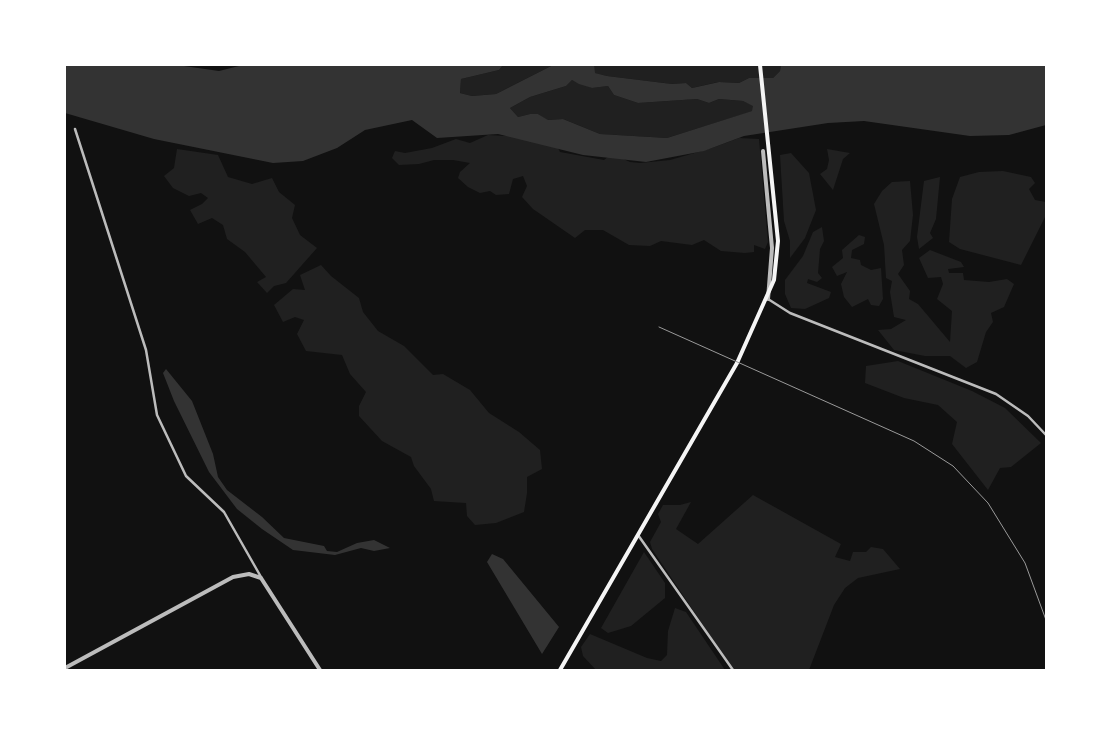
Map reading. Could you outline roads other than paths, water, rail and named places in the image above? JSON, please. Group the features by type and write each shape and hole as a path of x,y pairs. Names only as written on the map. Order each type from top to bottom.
{"main road":[{"path":"560,670 737,363 768,299 774,280 778,242 771,193 760,65"}],"street":[{"path":"74,129 146,350 157,415 186,476 224,512 262,578 320,670"},
{"path":"763,151 772,248 768,299 790,313 996,394 1028,416 1046,435"},
{"path":"638,535 733,670"},
{"path":"65,668 233,577 249,574 262,578"}],"railway":[{"path":"659,327 914,441 953,466 988,503 1025,563 1046,620"}]}
